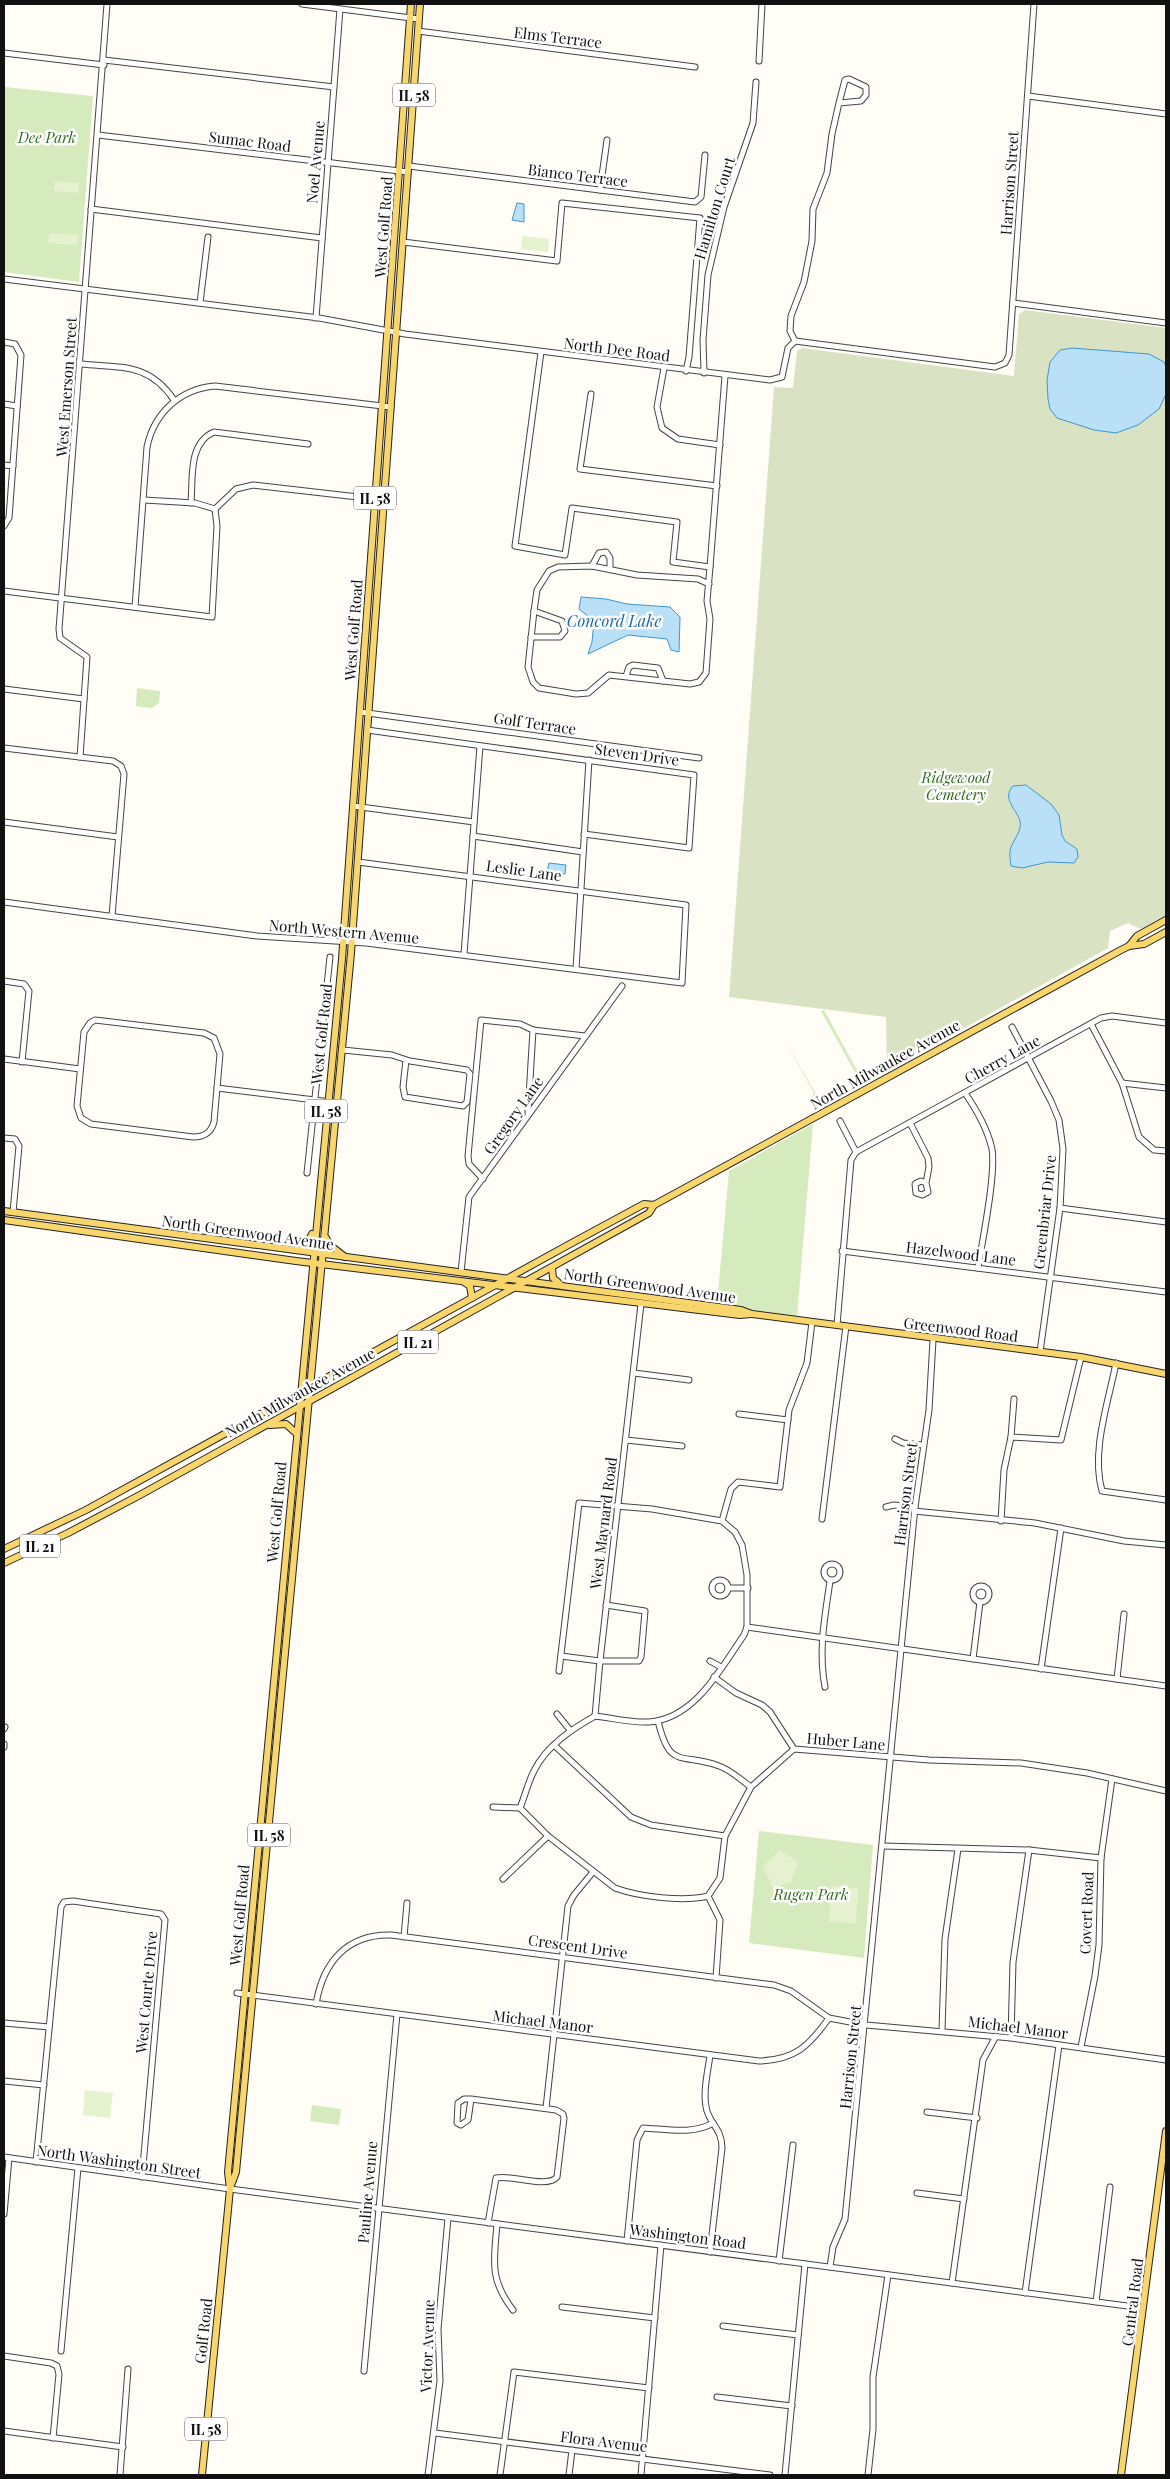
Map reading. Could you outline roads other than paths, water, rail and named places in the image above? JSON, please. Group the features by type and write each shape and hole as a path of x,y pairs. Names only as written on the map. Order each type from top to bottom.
{"main road":[{"name":"West Golf Road","path":"230,2190 228,2172 240,1994 343,942 411,4"},
{"name":"West Golf Road","path":"230,2190 236,2172 343,1050 420,4"},
{"path":"1129,946 1137,936 1166,920"},
{"path":"1129,946 1144,944 1166,932"},
{"name":"North Milwaukee Avenue","path":"4,1563 92,1520 298,1408 649,1213 654,1205 1129,946"},
{"name":"North Milwaukee Avenue","path":"4,1549 86,1510 644,1204 654,1205"},
{"name":"North Greenwood Avenue","path":"4,1211 284,1250 529,1280 741,1310 752,1314"},
{"name":"North Greenwood Avenue","path":"4,1220 296,1261 494,1286 740,1315 752,1314"},
{"path":"284,1250 298,1250 306,1246 315,1223"},
{"path":"326,1236 331,1246 346,1258"},
{"path":"296,1261 307,1272 310,1281"},
{"path":"552,1268 553,1278 562,1285"},
{"path":"463,1282 470,1286 472,1298"},
{"name":"Greenwood Road","path":"752,1314 1080,1357 1166,1374"},
{"path":"267,1425 286,1424 296,1433"},
{"name":"Central Road","path":"1121,2475 1166,2131"},
{"name":"Golf Road","path":"202,2475 230,2190"}],"street":[{"name":"West Emerson Street","path":"80,757 87,657 60,638 108,4"},
{"path":"302,4 314,4 419,19"},
{"path":"759,61 762,4"},
{"name":"Harrison Street","path":"795,341 996,367 1005,363 1009,355 1034,4"},
{"name":"Noel Avenue","path":"316,318 340,9"},
{"name":"Elms Terrace","path":"418,31 695,67"},
{"path":"4,52 334,87"},
{"path":"795,341 790,331 791,316 804,282 812,241 813,209 828,173 832,134 839,103 845,80 849,79 866,87 866,95 861,101 839,103"},
{"name":"Hamilton Court","path":"704,373 703,340 708,275 724,207 753,123 756,82"},
{"path":"1028,96 1166,114"},
{"name":"Sumac Road","path":"98,134 399,171"},
{"path":"600,190 607,140"},
{"name":"Bianco Terrace","path":"399,171 408,169 695,202 701,197 705,155"},
{"path":"403,242 557,261 562,203 700,218 689,357 686,370"},
{"path":"91,209 322,238"},
{"path":"200,304 208,236"},
{"name":"North Dee Road","path":"4,279 316,318 396,332 541,352 770,380 782,377 788,348 795,341"},
{"path":"1013,303 1166,323"},
{"path":"4,342 18,347 21,355 9,518 4,526"},
{"path":"541,352 515,546 565,555 572,508 677,522 673,562 710,567"},
{"path":"81,364 129,369 148,374 161,384 174,400"},
{"path":"664,368 657,408 662,428 678,439 720,445"},
{"path":"709,584 698,579 636,575 592,566 558,566 549,571 537,590 528,667 533,682 539,688 576,694 588,693 608,675 690,684 699,682 706,673 710,619 708,601 709,584 710,567 725,376"},
{"path":"135,607 149,437 158,419 174,400 191,391 215,386 391,407"},
{"path":"591,394 580,469 717,486"},
{"path":"4,404 17,406"},
{"path":"191,503 195,452 206,435 214,432 308,444"},
{"path":"4,465 13,466"},
{"path":"214,509 236,489 253,485 384,500"},
{"path":"144,500 191,503 214,509"},
{"path":"4,591 212,618 217,526 214,509"},
{"path":"592,566 599,553 606,552 610,558 610,569"},
{"path":"531,637 560,637 565,631 562,621 534,611"},
{"path":"626,676 629,666 640,665 658,668 662,681"},
{"path":"4,689 84,700"},
{"name":"Golf Terrace","path":"360,712 699,758"},
{"name":"Steven Drive","path":"367,730 694,775 689,848 584,834"},
{"path":"464,954 480,746"},
{"path":"4,748 114,761 121,766 124,774 112,916"},
{"path":"576,969 589,760"},
{"path":"353,806 474,822"},
{"path":"4,822 118,837"},
{"path":"473,836 583,852"},
{"name":"Leslie Lane","path":"358,862 686,905 682,983"},
{"name":"North Western Avenue","path":"4,902 257,936 352,942 464,954 682,983"},
{"path":"307,1173 330,958"},
{"path":"4,981 20,983 27,987 29,994 22,1062"},
{"name":"Gregory Lane","path":"461,1272 468,1198 622,986"},
{"name":"Cherry Lane","path":"856,1152 1101,1018 1112,1016 1166,1023"},
{"path":"94,1020 204,1033 214,1038 219,1048 213,1127 207,1134 199,1137 91,1124 78,1114 80,1069 84,1032 90,1022 94,1020"},
{"path":"483,1179 469,1164 468,1156 481,1020 520,1024 533,1030 585,1036"},
{"path":"1091,1024 1122,1082 1139,1137 1154,1150 1166,1151"},
{"name":"Greenbriar Drive","path":"1012,1027 1059,1120 1064,1165 1060,1208 1040,1352"},
{"path":"528,1114 533,1030"},
{"path":"343,1050 392,1055 406,1060 467,1070 470,1074 466,1102 463,1106 405,1098 406,1060"},
{"path":"4,1059 80,1069"},
{"path":"1122,1082 1166,1088"},
{"path":"217,1088 338,1103"},
{"path":"965,1093 978,1113 992,1146 992,1171 978,1268"},
{"path":"837,1325 851,1160 856,1152 840,1121"},
{"path":"910,1123 928,1158 930,1167 926,1183"},
{"path":"4,1138 15,1139 19,1149 13,1212"},
{"path":"1060,1208 1166,1222"},
{"name":"Hazelwood Lane","path":"842,1251 1166,1292"},
{"name":"West Maynard Road","path":"595,1716 641,1304"},
{"path":"722,1521 730,1489 738,1482 780,1486 789,1410 807,1363 812,1322"},
{"path":"822,1519 846,1326"},
{"name":"Harrison Street","path":"830,2267 833,2248 846,2219 915,1509 929,1410 934,1340"},
{"path":"1010,1436 1062,1443 1080,1357"},
{"path":"1116,1363 1099,1452 1098,1476 1102,1491 1166,1500"},
{"path":"634,1373 688,1380"},
{"path":"1001,1521 1004,1470 1014,1399"},
{"path":"739,1414 788,1420"},
{"path":"895,1439 903,1443 923,1445"},
{"path":"626,1440 682,1446"},
{"path":"520,1808 534,1770 554,1745 570,1730 595,1716 633,1721 658,1720 680,1713 692,1703 714,1677 744,1635 747,1627 748,1588 742,1545 735,1532 722,1521 652,1508 579,1502 559,1671"},
{"path":"886,1507 894,1505 1061,1528 1124,1541 1166,1545"},
{"path":"1041,1669 1061,1528"},
{"path":"825,1687 820,1662 821,1638 830,1581"},
{"path":"728,1588 748,1588"},
{"path":"972,1659 980,1602"},
{"path":"561,1656 600,1661 639,1661 646,1615 641,1609 606,1605"},
{"path":"1117,1679 1124,1614"},
{"path":"747,1627 1166,1686"},
{"path":"710,1661 721,1667"},
{"path":"714,1677 736,1694 762,1705 770,1712 794,1749"},
{"path":"557,1714 570,1730"},
{"path":"658,1720 665,1745 677,1757 720,1766 751,1787"},
{"path":"554,1745 632,1817 651,1825 725,1836"},
{"name":"Huber Lane","path":"708,1896 720,1878 725,1836 751,1787 794,1749 891,1758 1022,1763 1166,1791"},
{"name":"Covert Road","path":"1081,2047 1091,2001 1099,1945 1100,1858 1112,1779"},
{"path":"493,1807 520,1808 548,1836 610,1885 627,1892 691,1900 708,1896 720,1920 716,1978"},
{"path":"503,1879 548,1836"},
{"path":"883,1846 1029,1850 1100,1858"},
{"path":"942,2030 945,1939 958,1849"},
{"path":"1011,2038 1013,1962 1029,1850"},
{"path":"546,2108 568,1906 574,1895 593,1872"},
{"name":"West Courte Drive","path":"49,2028 61,1907 64,1902 73,1901 161,1914 165,1920 142,2177"},
{"path":"404,1936 407,1903"},
{"name":"Crescent Drive","path":"316,2004 319,1984 327,1968 348,1946 372,1936 404,1936 774,1985 791,1991 830,2018 866,2025"},
{"name":"Michael Manor","path":"240,1994 758,2061 783,2058 810,2044 830,2018"},
{"name":"Pauline Avenue","path":"364,2371 377,2209 397,2014"},
{"path":"4,2023 49,2028 36,2162"},
{"name":"Michael Manor","path":"866,2025 996,2036 1166,2060"},
{"path":"952,2283 983,2060 996,2036"},
{"path":"1025,2293 1059,2044"},
{"path":"710,2055 705,2096 708,2112 722,2136 710,2252"},
{"path":"4,2081 44,2086"},
{"path":"470,2099 468,2120 461,2125 457,2123 456,2118 458,2103 464,2099 470,2099 546,2108 560,2112 564,2118 557,2178 548,2182 504,2177 496,2178 488,2223"},
{"path":"927,2112 976,2118"},
{"path":"627,2241 637,2140 643,2128 690,2130 706,2128 713,2123"},
{"path":"778,2261 793,2145"},
{"path":"4,2214 6,2158"},
{"name":"North Washington Street","path":"6,2158 230,2190"},
{"path":"61,2351 78,2168"},
{"path":"1096,2302 1110,2187"},
{"name":"Washington Road","path":"230,2190 1144,2308"},
{"path":"917,2193 964,2199"},
{"name":"Victor Avenue","path":"428,2475 435,2433 440,2381 438,2329 448,2218"},
{"path":"498,2224 493,2268 497,2285 514,2310"},
{"path":"641,2475 661,2246"},
{"path":"785,2475 805,2264"},
{"path":"868,2475 873,2429 873,2377 888,2275"},
{"path":"562,2307 655,2318"},
{"path":"722,2326 798,2335"},
{"path":"4,2356 51,2363 57,2366 59,2374 53,2438"},
{"path":"120,2475 128,2369"},
{"path":"500,2475 514,2372 649,2388"},
{"path":"717,2397 792,2406"},
{"path":"4,2431 123,2447"},
{"name":"Flora Avenue","path":"435,2433 770,2475"},
{"path":"569,2475 572,2450"}],"water":[{"path":"517,203 524,204 524,222 512,220"},
{"path":"1072,348 1149,354 1164,362 1166,367 1166,394 1159,409 1138,425 1116,433 1094,430 1057,418 1050,409 1048,399 1047,380 1050,362 1060,350"},
{"name":"Concord Lake","path":"581,597 606,599 627,604 670,607 680,617 679,652 671,650 667,639 628,635 588,654 592,642 594,621 579,609"},
{"path":"1026,785 1051,804 1059,815 1062,835 1065,841 1077,849 1078,857 1074,863 1048,862 1022,868 1011,866 1010,849 1019,832 1020,821 1011,804 1009,795 1013,786"},
{"path":"549,863 566,865 565,874 560,874 559,881 551,880 552,873 547,872"}],"park label":[{"name":"Dee Park","path":"47,137"},
{"name":"Ridgewood Cemetery","path":"956,786"},
{"name":"Rugen Park","path":"811,1894"}]}
